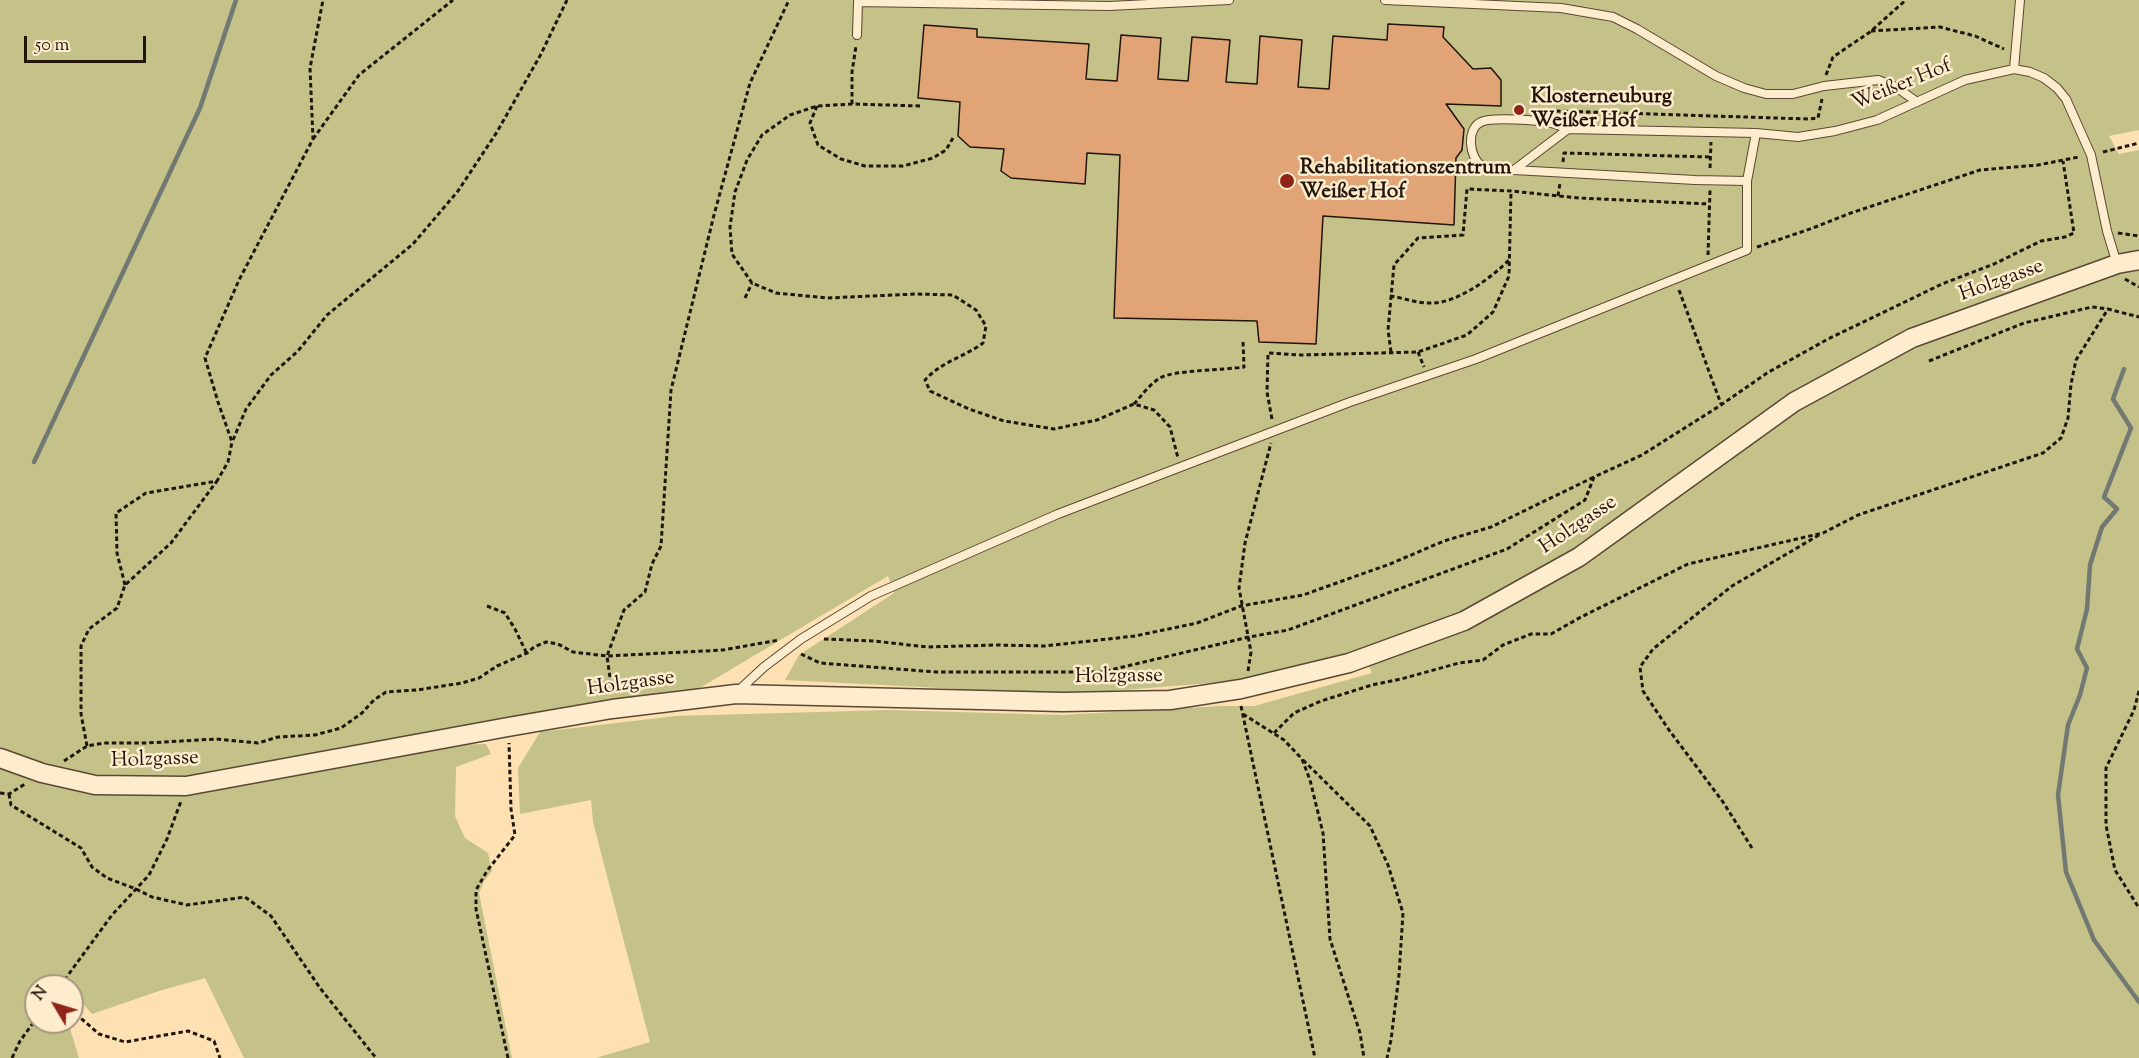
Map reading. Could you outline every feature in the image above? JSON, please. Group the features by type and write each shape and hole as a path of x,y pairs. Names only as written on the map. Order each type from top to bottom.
{"street":[{"name":"Holzgasse","path":"2,759 42,773 95,785 186,786 508,727 612,710 736,694 1062,702 1170,700 1241,689 1349,663 1464,621 1580,556 1794,402 1912,338 2117,264 2139,260"}],"lane":[{"path":"857,35 858,2 1109,3 1229,0"},
{"path":"1385,0 1561,8 1613,17 1716,76 1744,88 1766,94 1793,94 1824,86 1878,80 1896,87 1917,102"},
{"path":"2014,69 2020,0"},
{"name":"Weißer Hof","path":"1514,170 1484,168 1476,162 1472,154 1472,132 1479,122 1492,119 1551,123 1568,129 1798,136 1835,131 1877,120 1965,80 2014,69 2044,78 2066,99 2091,155 2107,231 2117,264"},
{"path":"1514,170 1568,129"},
{"path":"736,694 764,667 801,639 871,596 1058,514 1350,402 1476,359 1747,250 1747,181 1756,133"},
{"path":"1514,170 1747,181"}],"path":[{"path":"313,139 310,68 324,0"},
{"path":"232,442 205,358 239,280 313,139 359,75 453,0"},
{"path":"567,0 524,83 458,191 413,244 327,315 298,351 271,375 246,409 232,442 228,462 217,481 171,543 125,585 117,608 89,629 81,646 81,714 87,746 104,743 216,739 258,743 278,737 315,735 341,728 386,692 417,690 479,678 497,666 546,642 558,644 573,652 607,656 723,650 772,641 801,639 874,641 927,647 1045,646 1136,636 1197,622 1242,606 1303,595 1390,564 1444,541 1491,527 1642,454 1721,405 1767,373 1837,334 1942,284 1994,264 2041,241 2074,233 2063,161"},
{"path":"612,710 607,656 624,610 645,592 652,564 661,546 670,390 750,83 789,0"},
{"path":"1551,111 1818,118 1827,73 1833,57 1870,32 1906,0"},
{"path":"1870,32 1940,27 1975,36 2014,54"},
{"path":"852,104 852,72 857,35"},
{"path":"920,106 852,104 817,106 790,116 762,135 747,160 735,192 730,227 732,254 752,283 776,293 827,298 916,294 953,295 976,310 987,326 983,343 969,353 948,361 933,371 925,380 930,391 969,409 1004,421 1054,429 1097,420 1134,404 1162,376 1178,372 1244,367 1243,341"},
{"path":"817,106 810,123 818,145 841,159 865,166 903,166 933,158 946,150 953,138"},
{"path":"2091,155 2139,143"},
{"path":"1558,196 1564,153 1710,157"},
{"path":"1747,250 1980,170 2038,165 2076,157"},
{"path":"1391,352 1388,330 1394,265 1418,238 1463,235 1467,189 1709,204"},
{"path":"1241,689 1250,669 1251,652 1239,588 1245,543 1274,432 1267,393 1268,352 1301,355 1418,352 1467,335 1492,312 1509,276 1511,191"},
{"path":"2107,231 2139,236"},
{"path":"1390,296 1433,304 1450,299 1470,291 1509,260"},
{"path":"1675,279 1721,405"},
{"path":"745,298 752,283"},
{"path":"1929,361 2025,323 2092,307 2139,317"},
{"path":"1752,848 1723,802 1669,730 1644,691 1640,667 1653,649 1732,586 1823,533 1858,515 2043,453 2061,438 2068,418 2076,360 2108,309"},
{"path":"1134,404 1154,410 1170,427 1180,468"},
{"path":"789,648 820,663 936,672 1102,672 1288,630 1507,549 1585,500 1594,477"},
{"path":"125,585 117,553 116,513 146,493 217,481"},
{"path":"1274,734 1294,713 1321,701 1372,685 1401,680 1459,663 1483,660 1503,645 1531,634 1551,634 1688,564 1823,533"},
{"path":"487,606 505,613 527,653"},
{"path":"2139,691 2134,710 2106,768 2106,825 2115,870 2139,908"},
{"path":"1316,1058 1242,714 1284,740 1370,825 1388,865 1403,913 1399,975 1387,1058"},
{"path":"508,727 511,809 515,835 487,871 476,890 476,909 508,1058"},
{"path":"1302,759 1310,780 1323,833 1330,939 1360,1033 1364,1058"},
{"path":"68,974 112,915 149,874 167,839 186,786"},
{"path":"0,794 9,794 11,805 81,848 92,867 107,878 152,897 187,905 245,897 271,916 320,988 376,1058"},
{"path":"84,1021 99,1034 125,1042 188,1031 214,1041 220,1058"},
{"path":"12,1058 25,1034"}],"shaded area":[{"path":"0,0 2139,0 2139,130 2109,136 2119,154 2139,150 2139,1058 596,1058 650,1042 593,822 591,800 520,814 518,768 540,732 676,716 888,710 1062,715 1254,706 1372,673 1361,650 1260,679 1100,692 1036,693 785,680 799,655 894,593 888,576 698,689 599,701 435,732 440,745 486,744 491,754 456,767 455,816 465,838 488,853 492,871 484,881 479,893 512,1058 244,1058 205,978 92,1014 84,1005 84,974 24,974 24,1034 72,1034 79,1058 0,1058"}],"building":[{"name":"Rehabilitationszentrum Weißer Hof","path":"1388,24 1444,27 1443,37 1473,69 1491,68 1501,80 1501,106 1446,104 1464,129 1462,150 1456,158 1454,225 1323,216 1316,344 1259,342 1257,321 1114,318 1120,155 1087,153 1085,184 1011,178 1001,171 1004,149 970,147 958,136 960,102 918,98 924,25 977,29 977,37 1089,44 1086,79 1117,81 1121,35 1161,38 1158,79 1188,81 1192,37 1230,40 1226,82 1257,84 1260,36 1302,40 1298,87 1329,89 1333,36 1387,40"}],"waterway":[{"path":"34,462 200,108 236,0"},
{"path":"2124,369 2113,399 2131,428 2104,497 2117,509 2102,527 2090,565 2087,609 2077,649 2087,668 2080,695 2068,725 2058,795 2066,872 2094,940 2139,1002"}],"place":[{"name":"Klosterneuburg Weißer Hof","path":"1519,110"},
{"name":"Rehabilitationszentrum Weißer Hof","path":"1287,181"}]}
